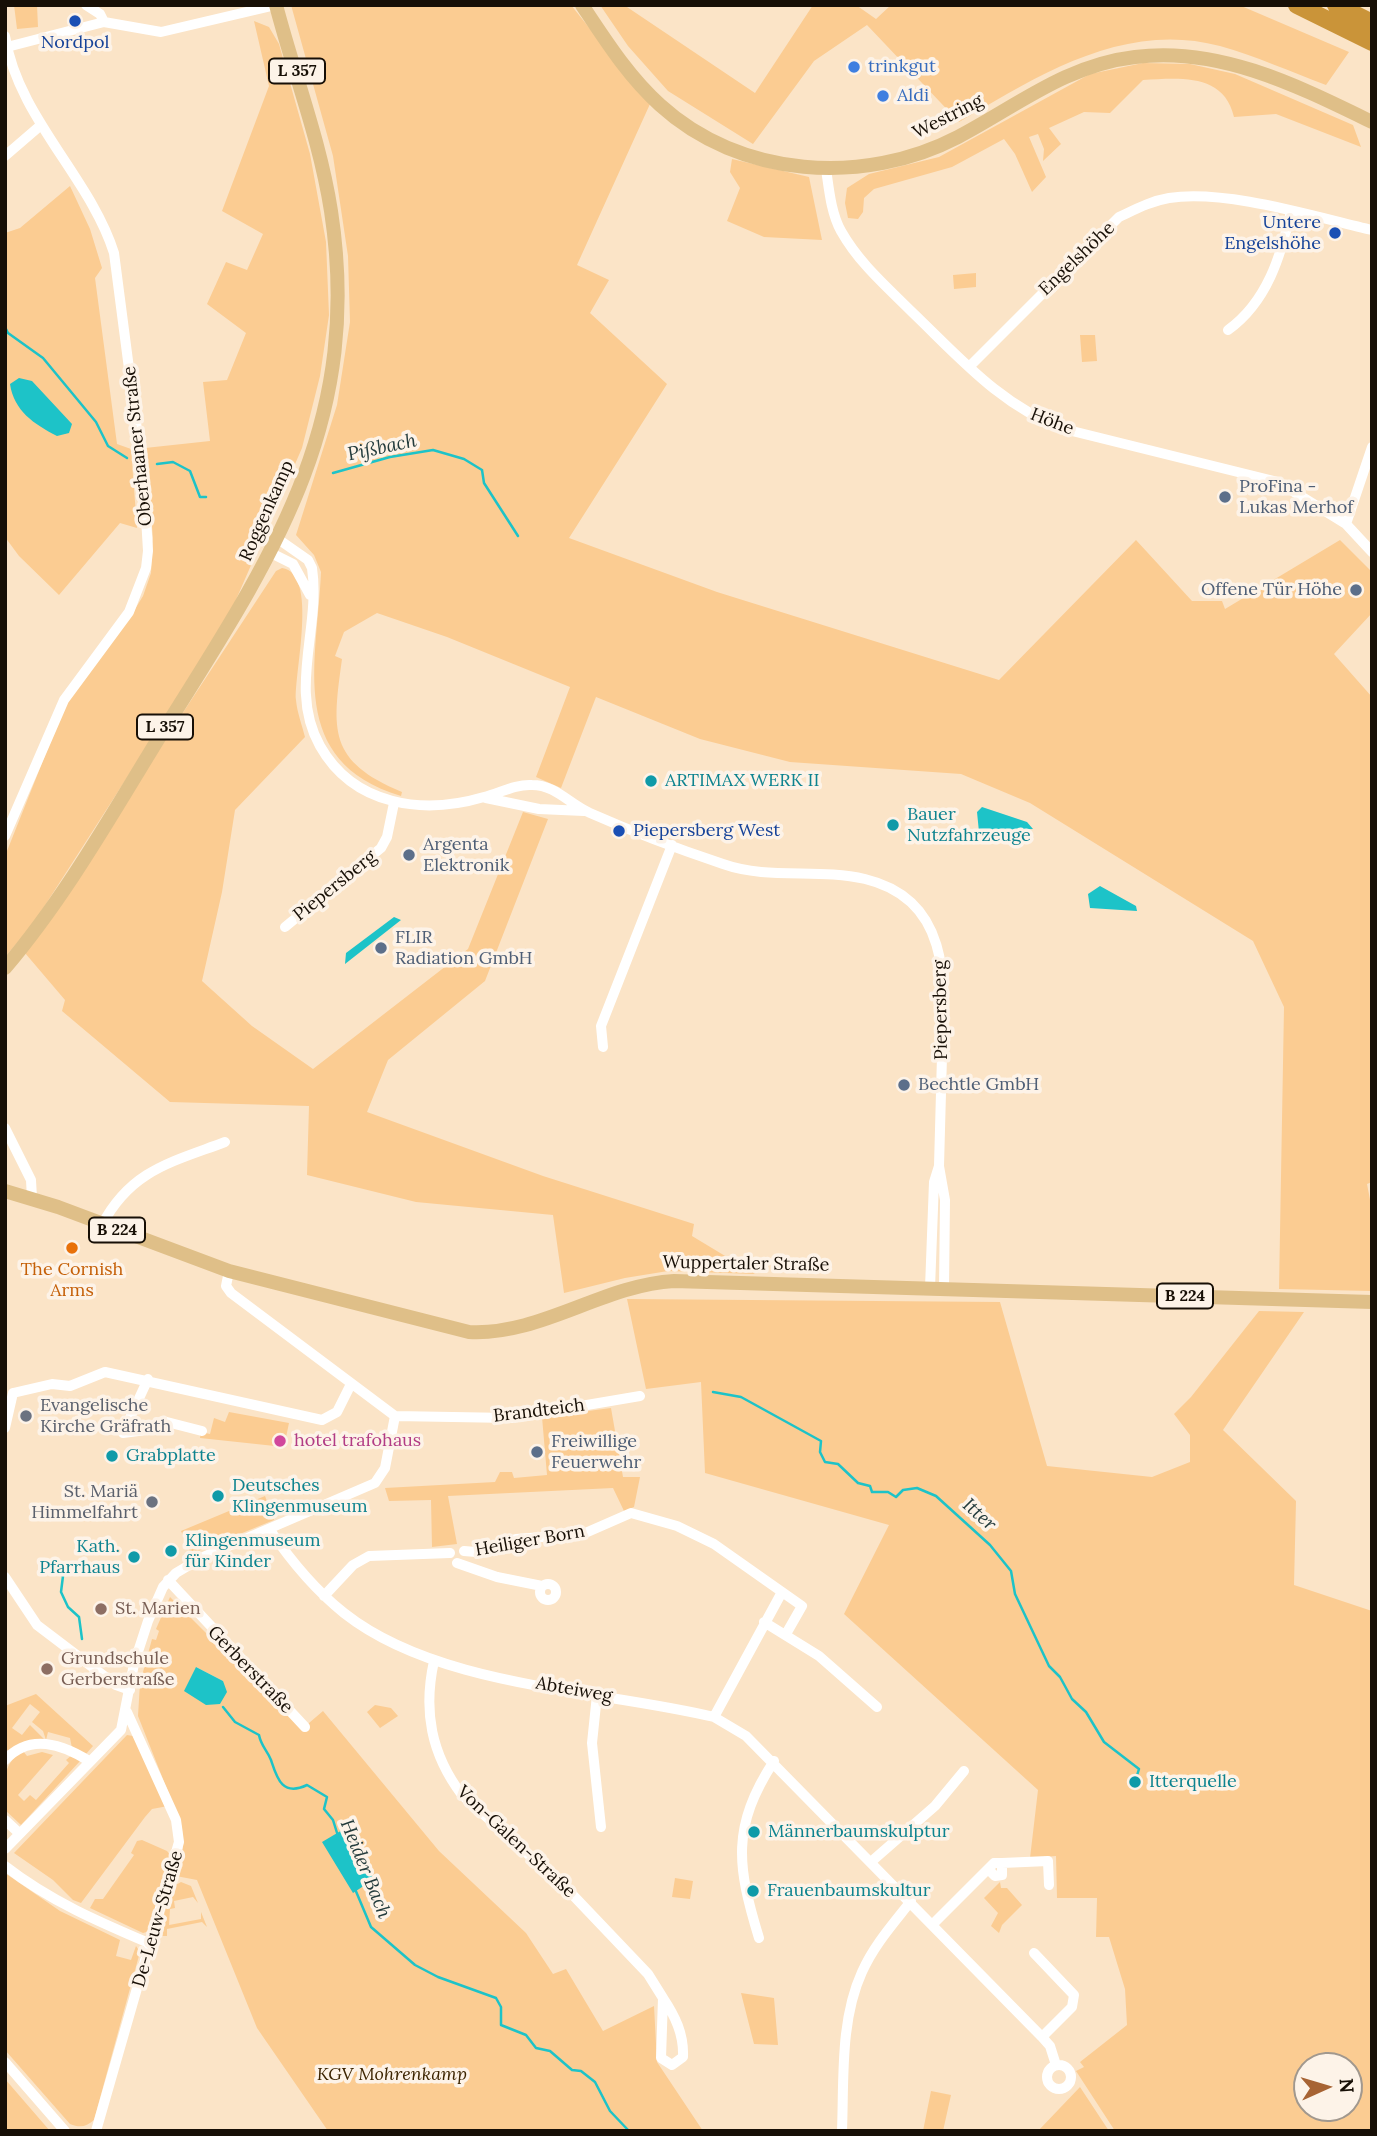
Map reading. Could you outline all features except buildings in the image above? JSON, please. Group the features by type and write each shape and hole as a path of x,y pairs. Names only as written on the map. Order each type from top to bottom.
{"highway":[{"path":"1297,5 1372,42"},
{"path":"1336,5 1372,23"}],"main road":[{"name":"Roggenkamp","path":"5,968 55,902 271,553 304,480 324,410 334,343 337,292 334,234 324,174 276,5"},
{"name":"Westring","path":"582,5 638,82 680,121 754,158 825,169 881,165 924,152 960,136 1056,80 1083,69 1133,57 1196,56 1224,62 1300,89 1372,122"},
{"name":"Wuppertaler Straße","path":"5,1191 32,1198 229,1270 445,1328 478,1333 506,1331 613,1292 656,1282 1372,1302"}],"street":[{"path":"86,5 100,14 104,22"},
{"path":"6,41 104,22 122,22 142,30 161,32 244,9 276,5"},
{"name":"Oberhaaner Straße","path":"5,836 64,700 136,598 148,551 144,484 114,253 102,225 41,125 15,73 6,41"},
{"path":"5,156 41,125"},
{"name":"Höhe","path":"825,169 840,230 868,270 996,392 1034,418 1064,429 1252,473 1278,482 1346,524 1372,552"},
{"name":"Engelshöhe","path":"969,367 1119,217 1150,202 1190,196 1291,211 1372,230"},
{"path":"1228,330 1248,313 1268,281 1281,250 1291,211"},
{"path":"1346,524 1372,447"},
{"name":"Piepersberg","path":"278,539 295,549 312,568 305,691 314,732 325,753 343,774 368,793 394,803 432,806 483,798 513,788 536,785 555,790 587,812 736,868 848,876 877,883 910,904 925,919 940,949 945,984 939,1166 945,1200 937,1288"},
{"name":"Piepersberg","path":"271,553 293,564 300,572 312,602"},
{"name":"Piepersberg","path":"483,798 539,809 587,812"},
{"name":"Piepersberg","path":"285,927 381,848 387,837 394,803"},
{"path":"603,1048 601,1026 671,845"},
{"path":"5,1128 31,1180 32,1198"},
{"path":"102,1225 124,1191 136,1180 169,1163 225,1142"},
{"path":"5,1849 119,1733 127,1712 148,1621 168,1580 202,1556 270,1530 378,1480 385,1468 396,1416 231,1293 226,1286 229,1270"},
{"path":"5,1428 9,1391 52,1384 70,1386 105,1372 148,1379 241,1404 322,1420 337,1412 351,1384"},
{"path":"148,1379 123,1433 146,1430 163,1421 202,1431"},
{"name":"Brandteich","path":"396,1416 510,1418 640,1396"},
{"name":"Heiliger Born","path":"324,1596 353,1565 369,1556 402,1552 450,1553 458,1548 476,1552 516,1539 583,1534 631,1513 692,1532 714,1544 802,1606 786,1634"},
{"name":"Abteiweg","path":"270,1530 297,1567 324,1596 368,1629 434,1661 472,1672 714,1717 746,1736 774,1761 1042,2037 1050,2046 1056,2065"},
{"name":"Heiliger Born","path":"457,1563 464,1559 464,1551"},
{"name":"Heiliger Born","path":"450,1553 451,1560 457,1563 497,1577 542,1586"},
{"path":"5,1577 37,1625 116,1685 130,1690"},
{"name":"Gerberstraße","path":"168,1580 305,1727"},
{"path":"714,1717 782,1592"},
{"path":"765,1622 786,1634 855,1685 877,1707"},
{"name":"Von-Galen-Straße","path":"434,1661 428,1696 430,1727 443,1765 455,1786 598,1920 648,1974 677,2020 683,2057 673,2065 663,2062 661,2053 663,1998"},
{"path":"597,1695 593,1759 601,1827"},
{"name":"De-Leuw-Straße","path":"96,2131 178,1851 179,1830 127,1712"},
{"path":"5,1760 24,1746 43,1742 66,1749 89,1761"},
{"path":"759,1938 742,1879 740,1846 748,1806 774,1761"},
{"path":"872,1861 935,1806 964,1772"},
{"path":"5,1820 19,1833"},
{"path":"933,1924 994,1863 1048,1861 1049,1885"},
{"path":"5,1866 33,1887 79,1913 151,1944"},
{"path":"842,2131 845,2058 853,2000 861,1974 872,1953 911,1902"},
{"path":"1034,1953 1074,1995 1072,2007 1042,2037"},
{"path":"5,2062 65,2131"}],"green space":[{"path":"14,5 37,5 38,27 17,29"},
{"path":"291,5 571,5 650,104 577,265 609,280 590,313 667,384 569,538 717,592 999,680 1136,540 1192,601 1222,601 1225,609 1340,540 1372,572 1372,613 1334,654 1372,697 1372,1182 1367,1184 1372,1210 1372,1291 1279,1289 1284,1007 1253,941 1030,803 961,774 790,762 700,739 596,697 561,788 536,777 570,687 447,637 377,613 344,632 335,656 342,659 337,725 340,741 348,755 360,768 402,792 401,796 364,780 339,759 324,734 316,705 314,674 321,572 314,555 296,535 337,405 350,322 348,256 333,156"},
{"path":"600,5 624,5 755,93 813,5 856,5 876,19 891,5 1239,5 1349,52 1326,85 1220,46 1184,40 1150,40 1116,46 1051,71 959,122 867,25 814,61 753,144 668,91 628,46"},
{"path":"254,21 269,27 279,44 310,154 326,242 329,315 320,376 302,448 225,625 33,924 5,957 5,856 66,703 129,619 143,596 151,573 153,538 145,448 210,441 203,382 227,380 246,333 207,304 226,262 247,270 263,234 222,211 269,86"},
{"path":"1143,63 1190,64 1235,74 1353,125 1361,147 1276,114 1234,117 1221,92 1199,81 1143,80 1110,113 1084,112 1049,128 1061,144 1043,161 1044,149 1038,134 1029,137 1046,177 1032,192 1015,154 1004,139 952,167 874,189 864,198 863,212 858,219 848,218 845,203 847,188 869,174 939,157 1090,74"},
{"path":"732,159 809,177 822,240 764,237 727,221 740,188 730,172"},
{"path":"70,186 90,229 102,268 95,278 117,444 131,449 137,528 120,523 59,595 19,556 5,537 5,233 20,228"},
{"path":"976,273 976,287 954,289 953,275"},
{"path":"1080,335 1095,335 1097,361 1082,362"},
{"path":"282,568 293,574 300,587 302,626 296,700 305,737 235,810 222,892 202,981 252,1026 313,1069 468,949 523,812 548,819 485,981 388,1060 367,1112 543,1176 694,1224 692,1236 755,1274 668,1271 564,1293 553,1215 416,1202 307,1175 309,1106 170,1102 62,1011 65,1000 25,953 276,571"},
{"path":"627,1299 1000,1302 1047,1466 1152,1477 1190,1462 1190,1435 1174,1414 1191,1397 1259,1311 1304,1312 1223,1430 1296,1501 1294,1585 1372,1611 1372,2131 1115,2131 1076,2071 1084,2067 1080,2062 1127,2025 1125,1989 1109,1937 1096,1937 1097,1898 1057,1898 1056,1856 1030,1858 1038,1790 844,1614 889,1525 705,1473 701,1382 646,1389"},
{"path":"611,1408 623,1477 640,1477 634,1507 624,1511 613,1488 448,1496 457,1544 432,1547 431,1500 389,1501 385,1488 495,1482 500,1472 512,1472 514,1478 547,1475 542,1417"},
{"path":"229,1412 289,1423 284,1447 200,1438 201,1432 210,1434 214,1418 225,1422"},
{"path":"265,1496 274,1520 191,1554 181,1531"},
{"name":"KGV Mohrenkamp","path":"170,1597 302,1729 323,1711 439,1851 526,1933 553,1974 566,1969 603,2031 654,2006 657,2062 703,2131 328,2131 257,2028 197,1880 176,1876 183,1848 182,1827 138,1716 140,1683 152,1639 156,1640 159,1631 156,1629","holes":["196,1667 223,1681 206,1705","344,1829 374,1878 353,1892"]},
{"path":"36,1694 93,1746 86,1754 72,1748 70,1738 48,1732 46,1740 43,1731 32,1722 40,1712 30,1704 12,1728 22,1735 30,1725 44,1739 10,1752 5,1748 5,1706"},
{"path":"375,1705 391,1708 398,1716 380,1728 367,1712"},
{"path":"127,1735 133,1736 168,1806 152,1809 81,1903 73,1900 53,1880 14,1853"},
{"path":"23,1751 27,1756 42,1752 53,1755 18,1795 24,1801 30,1795 36,1800 69,1763 66,1760 73,1754 81,1760 21,1825 5,1810 5,1776 10,1763"},
{"path":"142,1840 167,1851 171,1856 150,1931 143,1933 90,1908 95,1899 103,1899 134,1855 131,1853 137,1841"},
{"path":"5,1873 60,1911 120,1940 116,1956 131,1960 136,1946 140,1952 94,2120 86,2125 70,2124 5,2050"},
{"path":"675,1878 693,1881 690,1899 672,1897"},
{"path":"181,1882 191,1886 198,1903 193,1897 174,1901 175,1908 170,1909 169,1925 201,1919 201,1912 207,1927 202,1922 167,1929 167,1936 158,1936 172,1887"},
{"path":"1000,1882 1001,1888 1007,1888 1022,1905 1002,1925 999,1933 991,1926 998,1913 984,1898"},
{"path":"741,1993 774,1998 778,2045 754,2044"},
{"path":"5,2079 50,2131 5,2131"},
{"path":"1080,2087 1109,2131 1038,2131"},
{"path":"931,2091 951,2095 943,2131 923,2131"}],"water":[{"path":"19,378 32,381 72,424 69,433 57,436 26,416 16,402 10,384"},
{"path":"982,807 1027,822 1033,829 979,832 977,812"},
{"path":"1100,886 1136,906 1137,911 1090,908 1088,894"},
{"path":"394,917 401,920 345,964 346,953"},
{"path":"196,1667 223,1681 227,1692 220,1704 206,1705 184,1691"},
{"path":"344,1829 374,1879 353,1893 322,1842"}],"waterway":[{"name":"Pißbach","path":"5,327 8,333 43,358 96,422 108,446 127,458"},
{"name":"Pißbach","path":"333,473 390,457 433,450 464,459 482,470 484,483 518,536"},
{"name":"Pißbach","path":"157,464 173,462 190,471 200,497 206,497"},
{"name":"Itter","path":"713,1392 741,1397 821,1441 820,1452 825,1462 838,1464 858,1483 870,1486 872,1492 888,1492 896,1497 903,1490 917,1488 936,1496 990,1545 1011,1571 1015,1594 1049,1666 1060,1677 1072,1699 1086,1712 1104,1742 1139,1769 1135,1782"},
{"name":"Heider Bach","path":"56,1566 63,1576 61,1592 68,1607 79,1617 82,1639"},
{"name":"Heider Bach","path":"223,1707 235,1722 259,1735 282,1784 292,1789 307,1785 327,1797 324,1809 333,1820 338,1836"},
{"name":"Heider Bach","path":"355,1889 371,1927 415,1965 438,1977 496,1998 501,2007 501,2025 526,2035 536,2048 550,2051 572,2070 581,2071 595,2082 610,2111 629,2131"}],"place":[{"name":"Nordpol","path":"75,21"},
{"name":"trinkgut","path":"854,67"},
{"name":"Aldi","path":"883,96"},
{"name":"Untere Engelshöhe","path":"1335,233"},
{"name":"ProFina - Lukas Merhof","path":"1225,497"},
{"name":"Offene Tür Höhe","path":"1356,590"},
{"name":"ARTIMAX WERK II","path":"651,781"},
{"name":"Bauer Nutzfahrzeuge","path":"893,825"},
{"name":"Piepersberg West","path":"619,831"},
{"name":"Argenta Elektronik","path":"409,855"},
{"name":"FLIR Radiation GmbH","path":"381,948"},
{"name":"Bechtle GmbH","path":"904,1085"},
{"name":"The Cornish Arms","path":"72,1248"},
{"name":"Evangelische Kirche Gräfrath","path":"26,1416"},
{"name":"hotel trafohaus","path":"280,1441"},
{"name":"Freiwillige Feuerwehr","path":"537,1452"},
{"name":"Grabplatte","path":"112,1456"},
{"name":"Deutsches Klingenmuseum","path":"218,1496"},
{"name":"St. Mariä Himmelfahrt","path":"152,1502"},
{"name":"Klingenmuseum für Kinder","path":"171,1551"},
{"name":"Kath. Pfarrhaus","path":"134,1557"},
{"name":"St. Marien","path":"101,1609"},
{"name":"Grundschule Gerberstraße","path":"47,1669"},
{"name":"Itterquelle","path":"1135,1782"},
{"name":"Männerbaumskulptur","path":"754,1832"},
{"name":"Frauenbaumskultur","path":"753,1891"}]}
